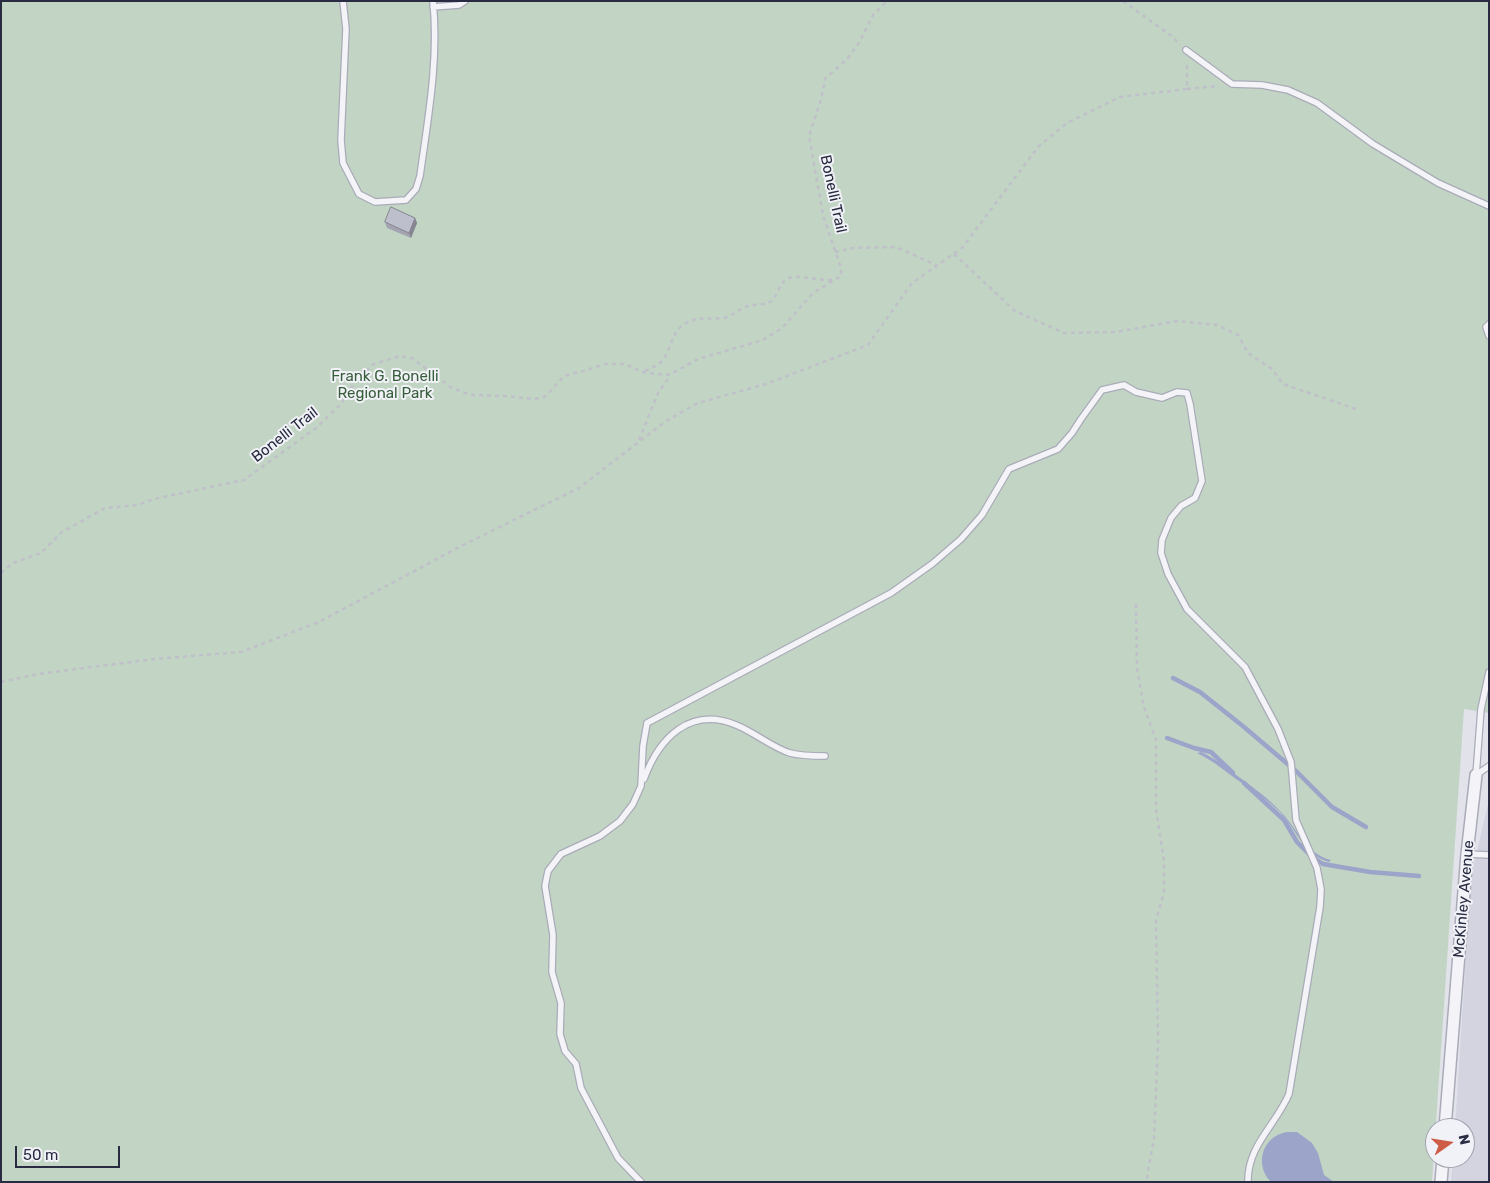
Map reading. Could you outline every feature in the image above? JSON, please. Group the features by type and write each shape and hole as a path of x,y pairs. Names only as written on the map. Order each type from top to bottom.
{"street":[{"name":"McKinley Avenue","path":"1446,1118 1467,854 1476,775"},
{"path":"1441,1182 1442,1168"}],"lane":[{"path":"343,1 346,29 341,140 343,163 359,194 375,202 406,200 416,189 420,176 434,68 435,28 433,4 459,5 465,1"},
{"path":"1186,50 1232,84 1262,85 1288,90 1317,103 1373,144 1438,183 1489,206"},
{"path":"1489,324 1486,327 1489,336"},
{"path":"641,786 643,746 647,723 891,593 932,564 961,539 982,515 1009,469 1058,449 1072,433 1102,390 1124,385 1136,392 1162,398 1177,392 1186,393 1190,404 1202,481 1195,498 1181,506 1172,518 1162,540 1161,553 1168,574 1187,608 1245,667 1278,730 1291,762 1296,820 1317,868 1320,889 1320,907 1289,1094 1283,1107 1256,1145 1250,1162 1248,1182"},
{"name":"McKinley Avenue","path":"1476,775 1481,709 1489,672"},
{"path":"641,1182 618,1158 581,1088 576,1064 565,1051 560,1034 561,1003 552,972 553,936 545,886 548,871 561,854 600,836 620,821 633,804 648,768 669,737 682,726 719,719 790,753 825,756"},
{"path":"1476,775 1489,766"},
{"path":"1467,854 1489,855"}],"path":[{"name":"Bonelli Trail","path":"836,279 842,273 824,215 809,136 821,100 825,79 848,58 859,43 874,15 887,1"},
{"path":"1122,1 1173,37 1186,50 1187,90"},
{"path":"1,682 38,674 154,659 241,652 319,622 462,546 579,488 639,440 666,421 698,403 766,384 868,345 912,282 962,248 1038,147 1067,123 1120,97 1232,84"},
{"path":"835,252 853,248 896,247 937,266"},
{"path":"954,254 1015,311 1064,333 1116,332 1177,321 1217,324 1238,335 1248,353 1272,369 1283,384 1356,409"},
{"path":"646,372 661,361 675,334 686,323 698,318 727,317 744,307 770,302 778,292 783,281 789,278 836,279"},
{"path":"639,440 658,393 671,374 698,359 763,340 772,335 793,316 813,293 836,279"},
{"name":"Bonelli Trail","path":"1,573 13,563 41,553 62,532 105,508 138,505 154,499 244,480 322,423 341,404 359,376 368,368 394,357 405,356 412,358 457,391 474,395 529,399 546,396 559,381 570,374 605,364 625,364 646,372 671,374"},
{"path":"1136,604 1137,668 1144,708 1156,740 1156,808 1164,861 1164,893 1156,920 1158,1041 1154,1138 1146,1182"}],"shaded area":[{"path":"1489,800 1489,1182 1451,1182 1452,1168 1475,1168 1475,1118 1456,1118 1471,877"}],"green space":[{"name":"Frank G. Bonelli Regional Park","path":"1,1 1489,1 1489,713 1464,709 1436,1118 1425,1118 1425,1168 1433,1168 1432,1182 1,1182"}],"water":[{"path":"1201,752 1223,765 1266,798 1275,806 1285,817 1314,852 1331,860 1329,862 1313,853 1306,847 1279,811 1215,763 1197,753"},
{"path":"1287,1132 1297,1132 1312,1143 1318,1153 1324,1175 1334,1182 1270,1181 1265,1174 1263,1166 1264,1151 1272,1139"}],"building":[{"path":"391,207 415,218 409,233 385,222"}],"waterway":[{"path":"1173,678 1200,692 1297,772 1332,807 1366,827"},
{"path":"1167,738 1211,752 1233,773"},
{"path":"1244,783 1284,820 1297,842 1311,856 1323,864 1370,872 1419,876"}]}
